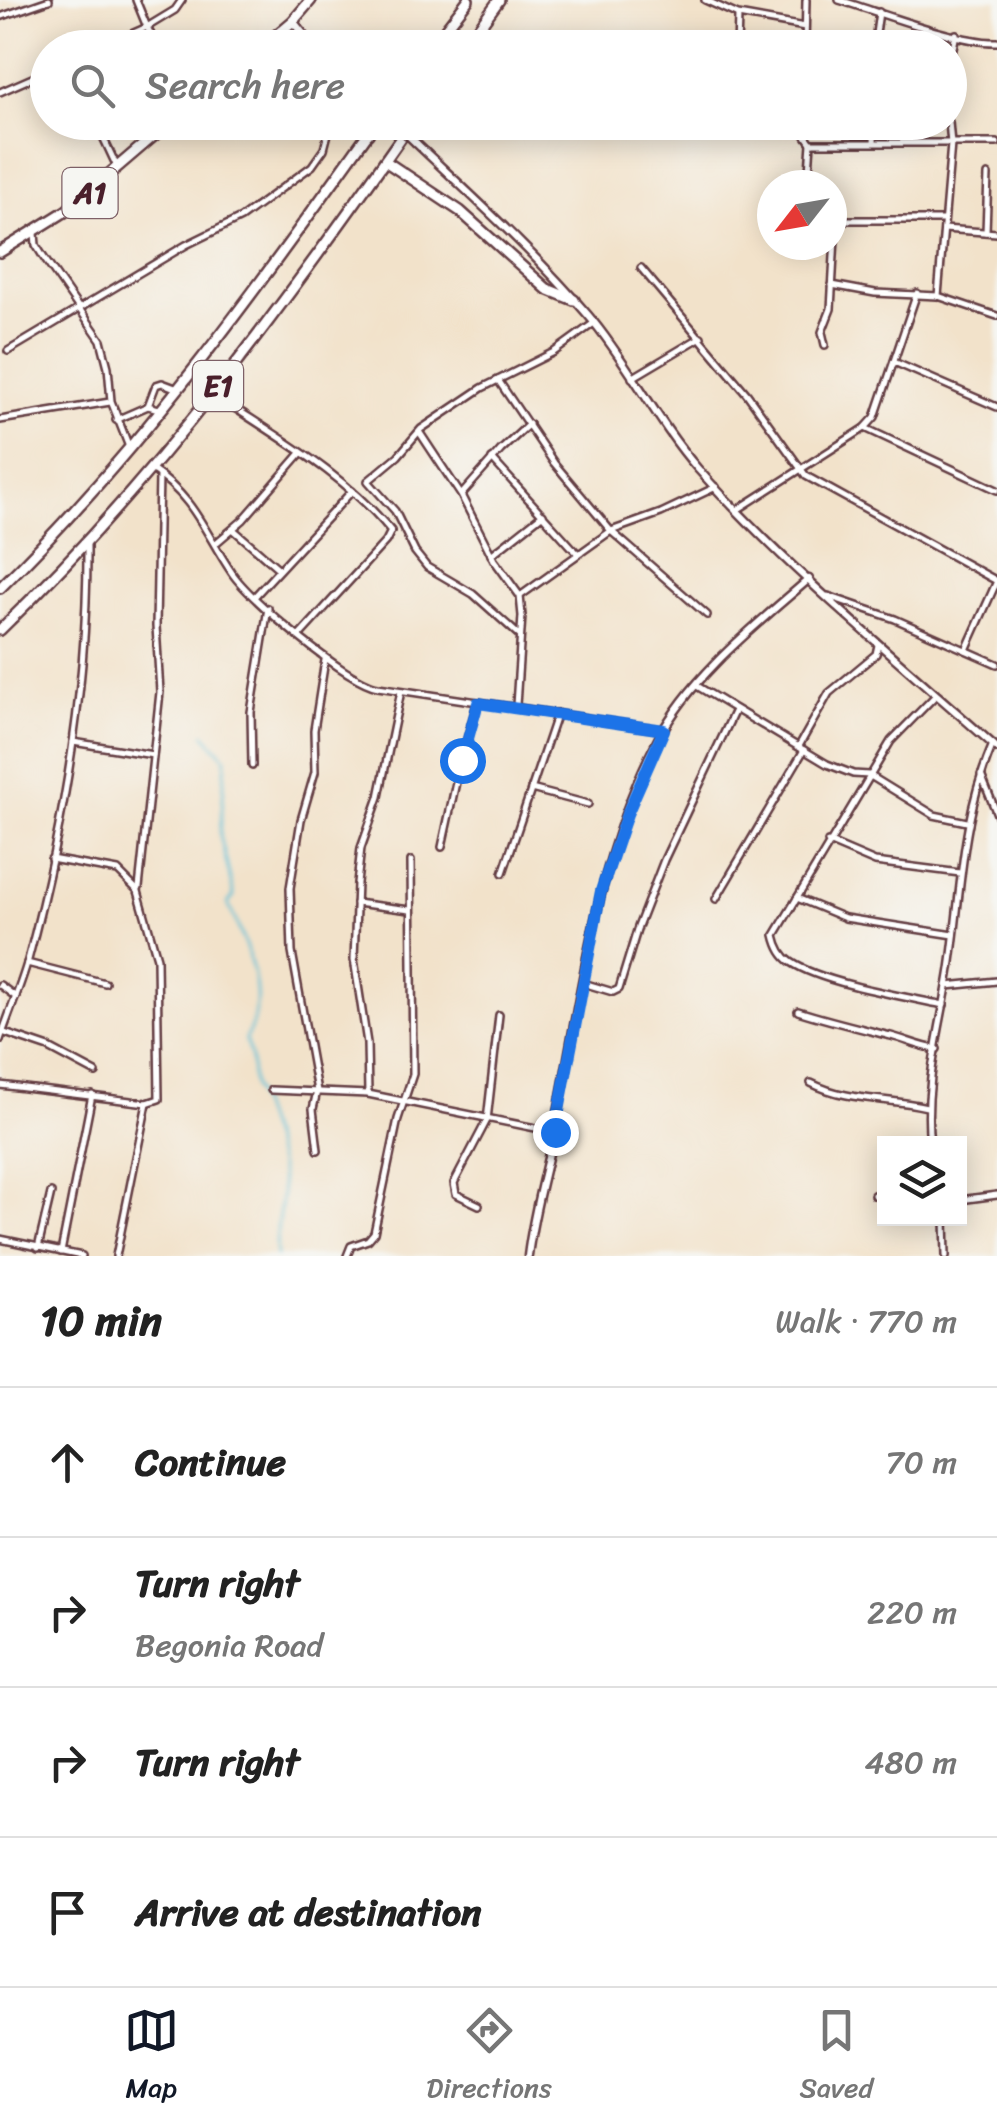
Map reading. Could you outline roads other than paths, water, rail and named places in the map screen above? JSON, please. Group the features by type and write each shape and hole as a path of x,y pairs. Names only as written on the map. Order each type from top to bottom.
{"highway":[{"path":"283,30 312,0"},
{"path":"445,30 468,0"},
{"path":"477,30 498,0"},
{"name":"A1","path":"0,252 35,232 150,140"},
{"name":"E1","path":"0,588 130,450 364,140"},
{"name":"E1","path":"0,630 155,472 400,140"},
{"path":"385,161 460,211 547,289 574,300"}],"main road":[{"path":"293,22 300,30"},
{"path":"413,140 514,236 574,300 677,444 738,510 878,643 995,746"},
{"path":"528,1256 601,891 627,814 664,730 697,686 723,656 809,579"}],"street":[{"path":"0,17 49,0"},
{"path":"137,0 149,30"},
{"path":"140,30 175,10 182,0"},
{"path":"704,0 738,15 805,26"},
{"path":"805,30 806,0"},
{"path":"839,0 942,30"},
{"path":"876,30 879,12"},
{"path":"737,30 738,15"},
{"path":"967,36 997,42"},
{"path":"0,92 30,79"},
{"path":"104,140 118,169"},
{"path":"8,351 240,218 312,166 327,140"},
{"path":"809,140 809,170"},
{"path":"938,296 950,140"},
{"path":"811,143 997,143"},
{"path":"986,232 988,174"},
{"path":"847,221 944,225 997,233"},
{"path":"35,232 36,246 104,349 111,402 130,450"},
{"path":"825,345 822,332 831,310 833,260"},
{"path":"641,268 747,394 799,469 997,581 966,650"},
{"path":"832,285 938,296 997,316"},
{"path":"738,510 865,428 883,400 918,293"},
{"path":"520,636 473,594 427,566 415,552 396,512 369,485 370,478 420,433 482,388 554,352 594,323"},
{"path":"632,378 701,337"},
{"path":"894,362 997,407"},
{"path":"498,380 554,463 611,532 707,616"},
{"path":"148,406 159,383 178,389"},
{"path":"212,393 301,453 352,492 392,530 300,635"},
{"path":"0,420 111,402"},
{"path":"116,420 148,406 161,410"},
{"path":"461,495 529,424"},
{"path":"865,428 997,490"},
{"path":"420,433 461,495 491,556 520,596 516,706"},
{"path":"216,543 234,530 301,453"},
{"path":"492,459 578,554"},
{"path":"155,472 196,510 232,573 325,660 367,685 664,730"},
{"path":"0,1085 147,1104 159,1099 158,958 138,891 160,692 155,472"},
{"path":"520,596 611,532 716,487"},
{"path":"255,596 352,492"},
{"path":"491,556 543,514"},
{"path":"234,530 278,569"},
{"path":"87,543 80,688 71,772 27,962 1,1036 48,1048 96,1073"},
{"path":"827,596 895,619 997,664"},
{"path":"252,766 251,712 268,608"},
{"path":"716,899 802,748 823,700 876,654 878,643"},
{"path":"318,1150 313,1109 317,1092 292,952 290,888 301,820 315,772 314,730 325,660"},
{"path":"697,686 802,748 853,774 869,776 934,815 967,822"},
{"path":"368,1094 367,1044 354,959 356,904 361,848 380,798 401,691"},
{"path":"936,694 898,732 775,935 790,961 845,982 944,1005"},
{"path":"442,847 478,703"},
{"path":"583,983 613,992 619,989 664,860 735,710"},
{"path":"504,872 557,713"},
{"path":"72,742 153,755"},
{"path":"929,1136 927,1107 967,822 980,774 995,746"},
{"path":"980,774 997,814"},
{"path":"531,789 588,804"},
{"path":"828,842 875,862 960,873"},
{"path":"51,859 118,872 138,891"},
{"path":"346,1256 351,1246 368,1240 374,1233 413,1074 410,861"},
{"path":"797,898 846,918 954,936"},
{"path":"356,904 410,910"},
{"path":"27,962 105,983"},
{"path":"947,986 997,981"},
{"path":"0,985 16,997"},
{"path":"798,1011 937,1049"},
{"path":"479,1205 456,1194 454,1183 487,1120 499,1015"},
{"path":"811,1083 850,1098 904,1101 927,1107"},
{"path":"271,1090 368,1094 555,1132"},
{"path":"61,1252 92,1095"},
{"path":"116,1256 147,1104"},
{"path":"38,1248 50,1193"},
{"path":"967,1199 997,1196"},
{"path":"945,1226 946,1256"},
{"path":"0,1239 82,1256"}],"waterway":[{"path":"204,734 226,758 220,835 234,896 228,903 248,953 256,989 253,1023 245,1039 253,1085 280,1172 277,1256"}]}
